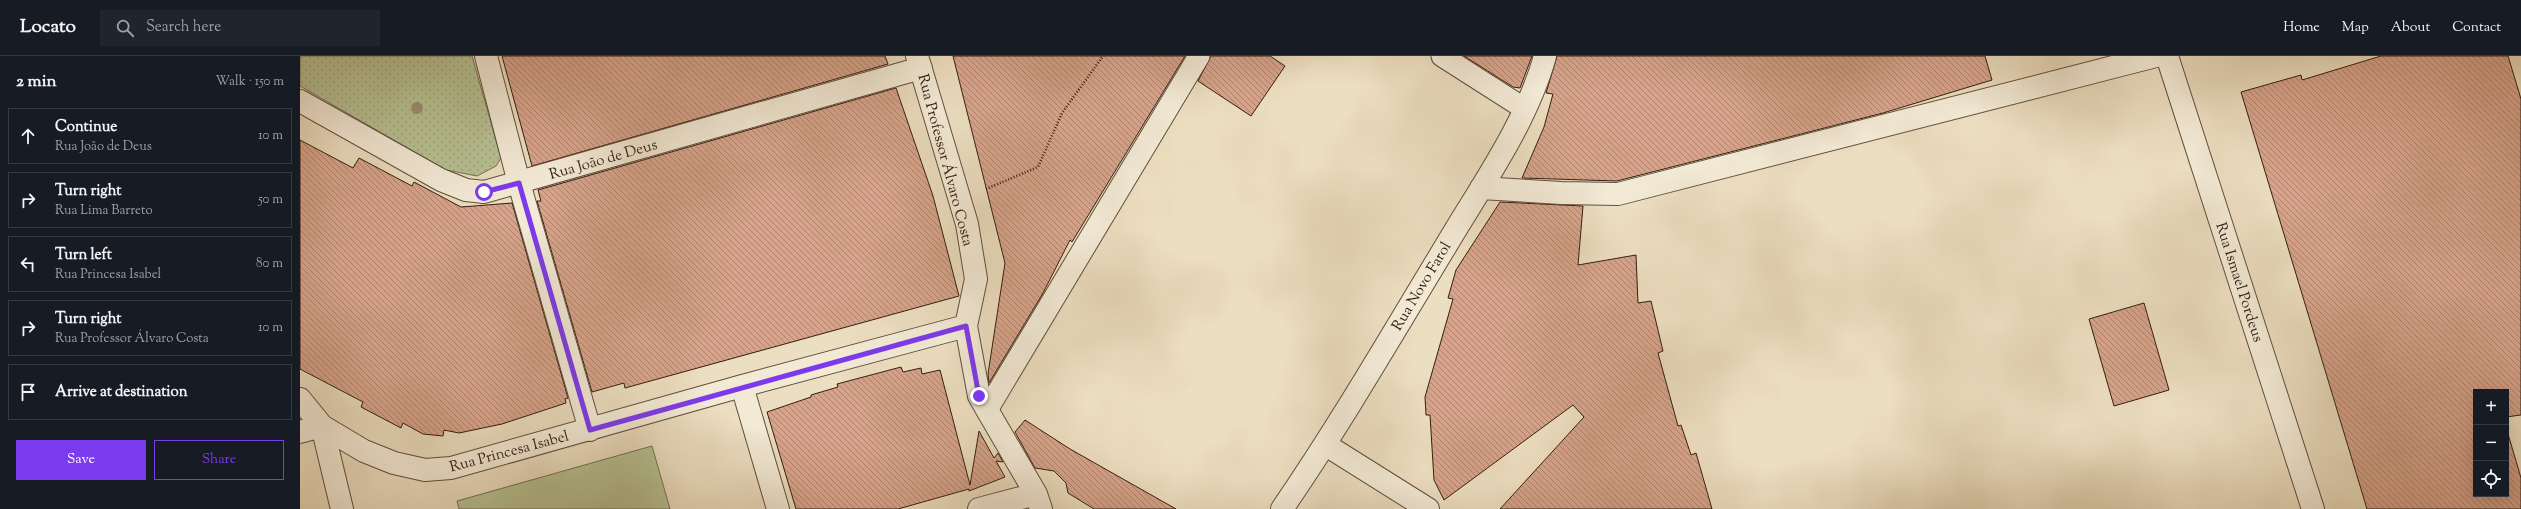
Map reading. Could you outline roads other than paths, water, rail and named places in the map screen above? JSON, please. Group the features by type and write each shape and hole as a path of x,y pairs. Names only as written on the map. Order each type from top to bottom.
{"street":[{"path":"486,56 519,183 590,430"},
{"name":"Rua Novo Farol","path":"1282,509 1326,445 1481,188 1525,109 1545,56"},
{"path":"1481,188 1561,193 1618,194 2156,56"},
{"name":"Rua Ismael Pordeus","path":"2167,56 2313,509"},
{"name":"Rua João de Deus","path":"300,101 440,180 460,187 484,192 519,183 919,62"},
{"name":"Rua Professor Álvaro Costa","path":"919,62 967,224 976,279 966,326 979,396 1038,501"},
{"name":"Rua Princesa Isabel","path":"300,399 322,426 364,451 394,463 425,470 451,468 742,386 966,326"},
{"path":"742,386 778,509"},
{"path":"300,432 322,426 342,509"},
{"path":"1326,445 1428,509"},
{"path":"979,509 1038,501"}],"lane":[{"path":"987,410 1199,56"},
{"path":"1442,56 1525,109"}]}
